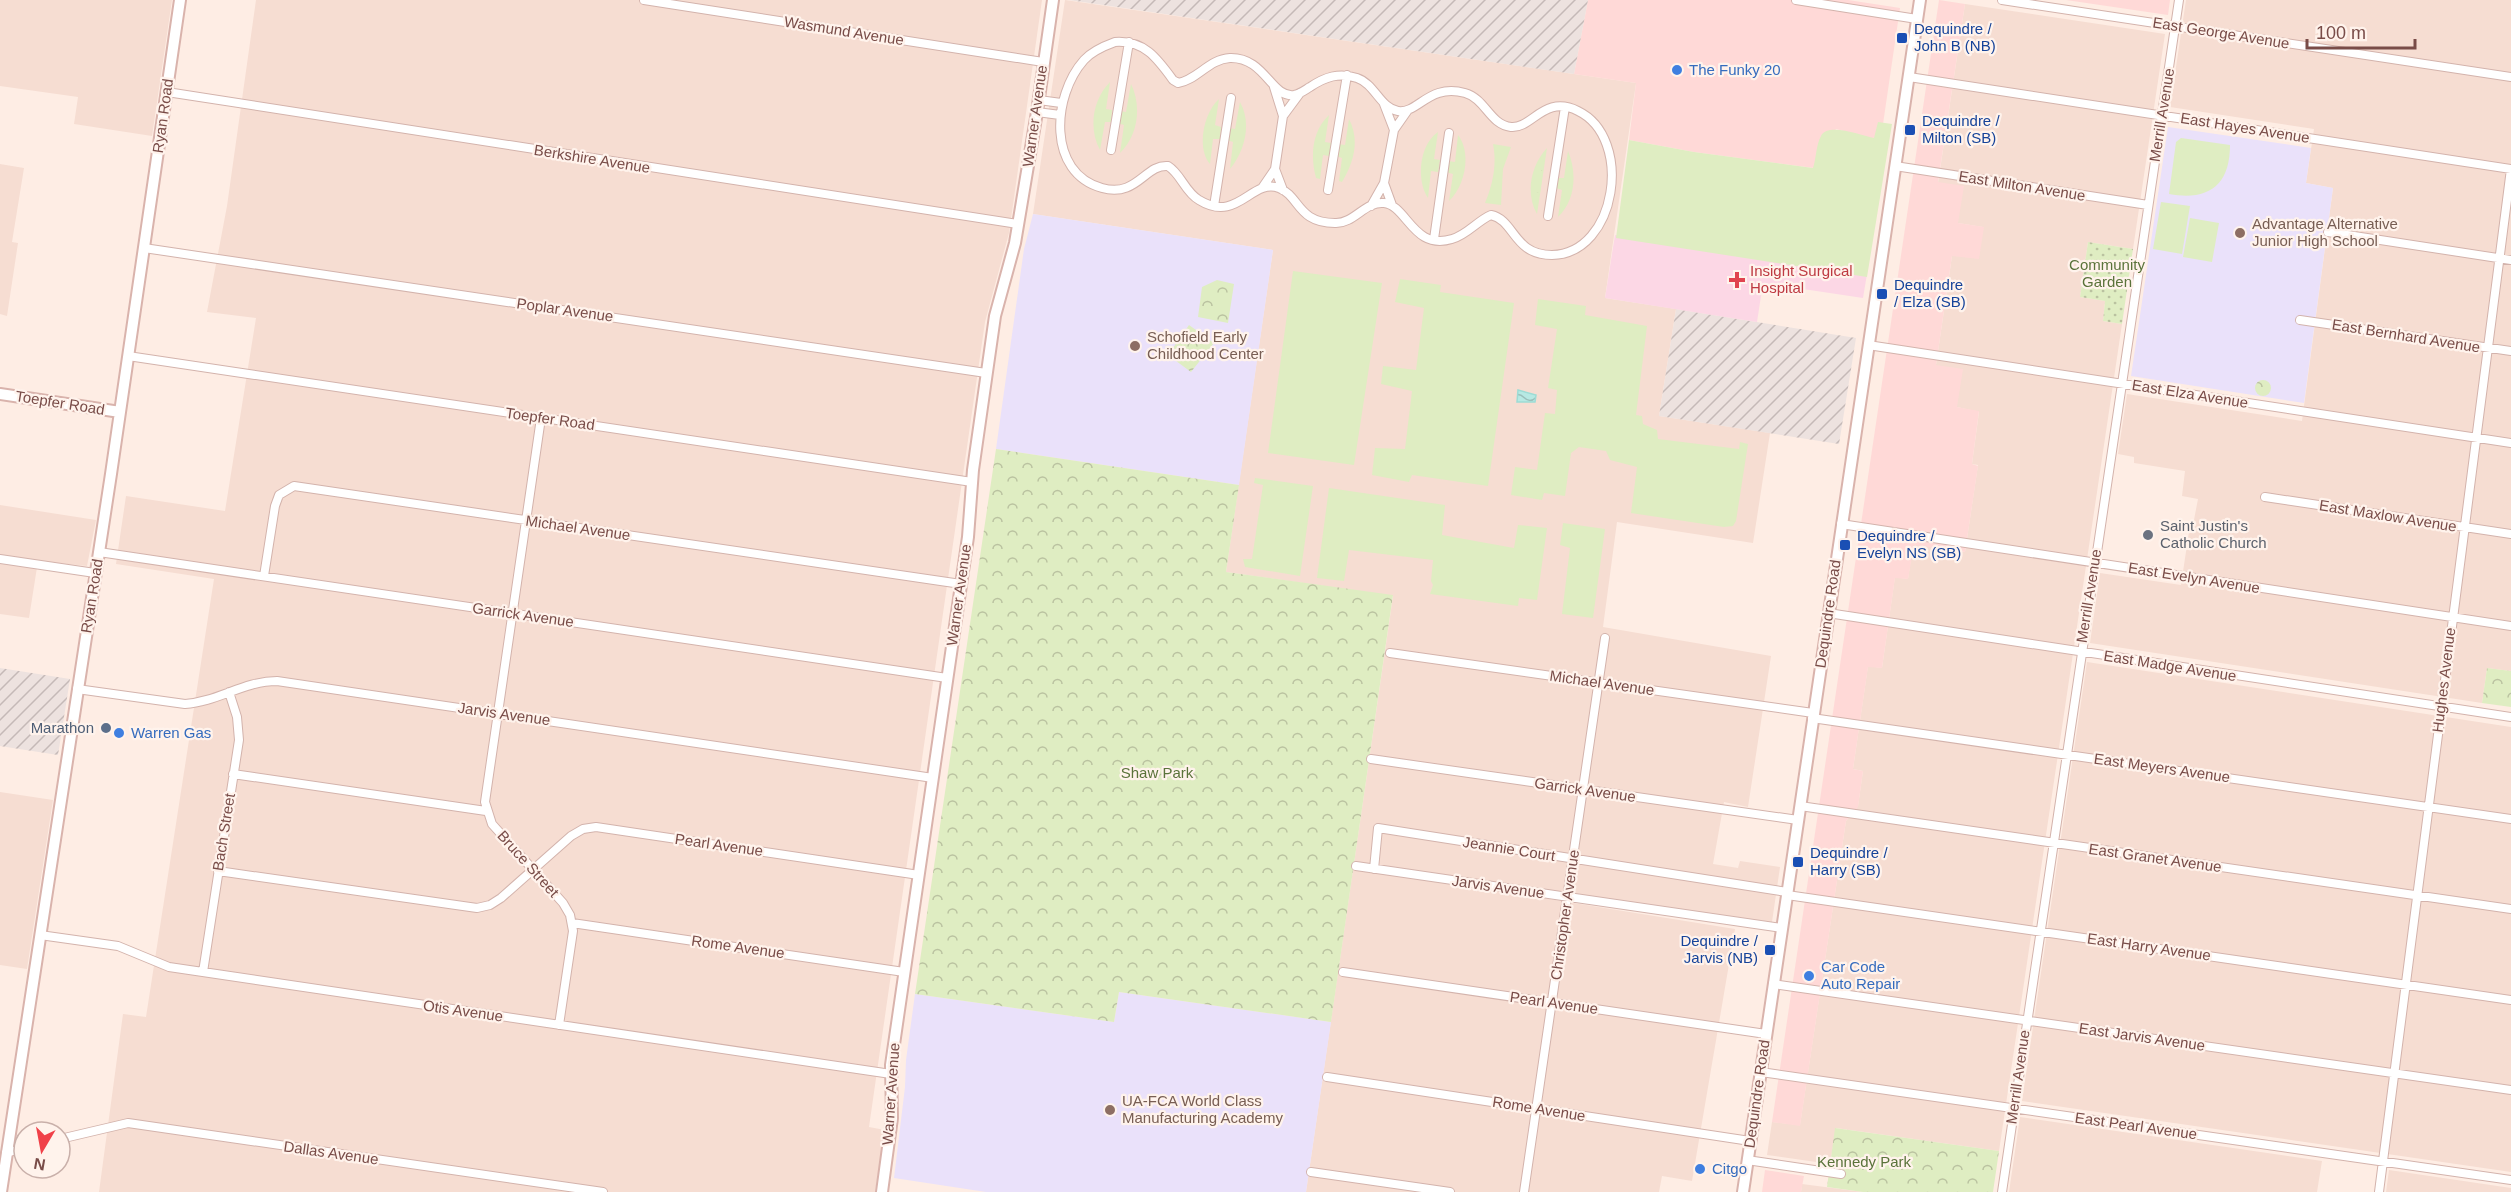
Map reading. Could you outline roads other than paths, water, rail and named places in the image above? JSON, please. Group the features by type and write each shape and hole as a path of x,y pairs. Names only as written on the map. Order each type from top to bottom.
{"main road":[{"name":"Ryan Road","path":"1,1192 99,552 180,0"},
{"name":"Warner Avenue","path":"882,1192 892,1127 891,1074 970,519 972,482 986,373 995,316 1018,224 1053,0"},
{"name":"Dequindre Road","path":"1743,1192 1920,0"},
{"name":"Toepfer Road","path":"0,394 120,412"}],"street":[{"name":"Wasmund Avenue","path":"644,0 1043,62"},
{"path":"1796,0 1917,19"},
{"name":"East George Avenue","path":"2002,0 2511,77"},
{"name":"Merrill Avenue","path":"2002,1192 2080,652 2179,0"},
{"path":"1283,190 1269,186 1238,204 1214,206 1193,196 1168,166 1157,167 1124,190 1104,189 1085,181 1071,166 1060,133 1061,103 1069,82 1091,54 1115,42 1129,42 1150,51 1178,83 1185,81 1215,61 1230,58 1246,60 1256,65 1283,93 1294,95 1324,79 1347,75 1367,83 1392,110 1412,108"},
{"path":"1112,150 1129,42"},
{"path":"1328,189 1347,75"},
{"name":"East Hayes Avenue","path":"1909,77 2511,169"},
{"path":"1262,188 1275,169 1283,116 1274,85"},
{"name":"Berkshire Avenue","path":"167,92 1018,224"},
{"path":"1371,206 1384,183 1394,130 1412,108 1441,92 1466,93 1482,103 1496,123 1511,127 1521,125 1540,111 1565,107 1580,111 1601,132 1610,159 1612,187 1604,215 1587,239 1563,254 1540,254 1517,242 1502,221 1491,215 1452,239 1434,239 1417,233 1392,205 1384,183"},
{"path":"1283,116 1301,93"},
{"path":"1214,206 1231,98"},
{"path":"1384,102 1394,130"},
{"path":"1038,106 1061,103"},
{"path":"1038,106 1060,115"},
{"path":"1548,216 1565,107"},
{"path":"1434,239 1449,133"},
{"name":"East Milton Avenue","path":"1895,166 2148,205"},
{"path":"1275,169 1283,190 1300,211 1310,218 1334,224 1345,222 1371,206 1382,203 1392,205"},
{"name":"Hughes Avenue","path":"2379,1192 2511,169"},
{"path":"2328,232 2511,260"},
{"name":"Poplar Avenue","path":"144,248 986,373"},
{"name":"East Bernhard Avenue","path":"2300,320 2511,351"},
{"name":"East Elza Avenue","path":"1868,345 2511,443"},
{"name":"Toepfer Road","path":"128,356 972,482"},
{"path":"233,774 486,811 485,797 541,418"},
{"name":"Michael Avenue","path":"264,576 275,506 279,495 294,486 961,584"},
{"name":"East Maxlow Avenue","path":"2265,497 2511,534"},
{"name":"East Evelyn Avenue","path":"1841,524 2511,626"},
{"name":"Garrick Avenue","path":"99,552 947,678"},
{"path":"0,559 95,573"},
{"name":"East Madge Avenue","path":"1828,613 2511,717"},
{"name":"Christopher Avenue","path":"1524,1192 1605,638"},
{"name":"Michael Avenue","path":"1390,653 1599,682 1813,716"},
{"name":"Jarvis Avenue","path":"78,689 185,704 199,703 251,684 277,681 933,778"},
{"name":"Bach Street","path":"203,972 239,725 229,692"},
{"name":"East Meyers Avenue","path":"1813,716 2511,819"},
{"name":"Garrick Avenue","path":"1371,759 1798,820"},
{"name":"East Granet Avenue","path":"1800,806 2511,909"},
{"name":"Bruce Street","path":"486,811 495,828 567,909 572,923"},
{"name":"Pearl Avenue","path":"532,869 571,836 583,829 596,827 919,875"},
{"name":"Jeannie Court","path":"1374,869 1378,828 1787,893"},
{"name":"Jarvis Avenue","path":"1356,866 1782,928"},
{"path":"219,871 477,908 495,902 532,869"},
{"name":"East Harry Avenue","path":"1787,893 2511,1000"},
{"path":"559,1024 573,935 572,923"},
{"name":"Rome Avenue","path":"572,923 904,972"},
{"name":"Otis Avenue","path":"39,935 118,946 160,965 891,1074"},
{"name":"Pearl Avenue","path":"1343,972 1766,1034"},
{"name":"East Jarvis Avenue","path":"1773,984 2511,1090"},
{"name":"East Pearl Avenue","path":"1761,1072 2511,1180"},
{"name":"Rome Avenue","path":"1327,1077 1750,1141"},
{"name":"Dallas Avenue","path":"72,1136 128,1123 603,1192"},
{"path":"6,1153 12,1152"},
{"path":"1748,1160 1841,1174"},
{"path":"1311,1172 1450,1192"}],"water":[{"path":"1518,390 1536,395 1535,402 1517,402"}],"place":[{"name":"Dequindre / John B (NB)","path":"1902,38"},
{"name":"The Funky 20","path":"1677,70"},
{"name":"Dequindre / Milton (SB)","path":"1910,130"},
{"name":"Advantage Alternative Junior High School","path":"2240,233"},
{"name":"Insight Surgical Hospital","path":"1737,280"},
{"name":"Dequindre / Elza (SB)","path":"1882,294"},
{"name":"Schofield Early Childhood Center","path":"1135,346"},
{"name":"Saint Justin's Catholic Church","path":"2148,535"},
{"name":"Dequindre / Evelyn NS (SB)","path":"1845,545"},
{"name":"Marathon","path":"106,728"},
{"name":"Warren Gas","path":"119,733"},
{"name":"Dequindre / Harry (SB)","path":"1798,862"},
{"name":"Dequindre / Jarvis (NB)","path":"1770,950"},
{"name":"Car Code Auto Repair","path":"1809,976"},
{"name":"UA-FCA World Class Manufacturing Academy","path":"1110,1110"},
{"name":"Citgo","path":"1700,1169"}],"park label":[{"name":"Community Garden","path":"2107,274"},
{"name":"Shaw Park","path":"1157,773"},
{"name":"Kennedy Park","path":"1864,1162"}]}
